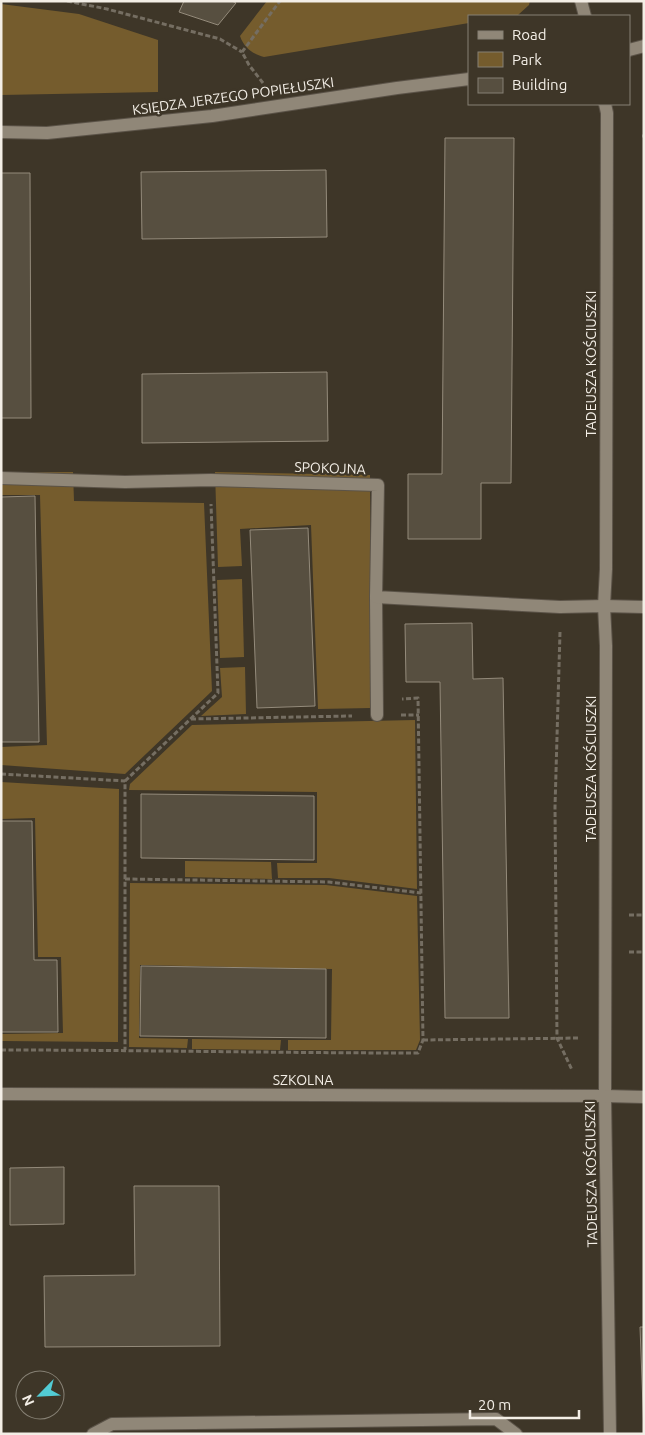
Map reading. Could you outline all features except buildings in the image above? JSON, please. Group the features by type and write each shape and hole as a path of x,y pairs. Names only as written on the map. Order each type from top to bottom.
{"street":[{"path":"581,1 585,15"},
{"path":"630,50 644,46"},
{"name":"KSIĘDZA JERZEGO POPIEŁUSZKI","path":"1,132 47,133 212,116 468,79"},
{"name":"TADEUSZA KOŚCIUSZKI","path":"605,105 607,113 606,569 604,606 606,646 605,1096 610,1434"},
{"name":"SPOKOJNA","path":"1,478 125,482 239,480 378,485 376,597"},
{"path":"377,715 376,597 560,607 644,607"},
{"name":"SZKOLNA","path":"1,1094 644,1097"},
{"path":"92,1434 112,1424 496,1419 516,1434"},
{"path":"436,1434 437,1420"}],"path":[{"path":"67,1 220,39 242,52 256,75 268,86"},
{"path":"242,52 280,1"},
{"path":"124,1050 126,781 218,693 211,503"},
{"path":"560,623 555,807 557,1038 583,1096"},
{"path":"1,1050 418,1054 423,1040 419,715 418,698 400,699"},
{"path":"190,719 419,715"},
{"path":"1,774 126,781"},
{"path":"125,879 329,882 421,893"},
{"path":"626,915 644,915"},
{"path":"627,952 644,952"},
{"path":"423,1040 605,1038"}],"green space":[{"path":"267,1 530,1 529,5 518,15 468,15 468,23 264,57 249,50 240,36"},
{"path":"1,4 79,14 158,40 158,92 1,95"},
{"path":"1,472 73,472 74,501 204,503 212,691 125,774 1,765 1,747 47,745 40,495 1,495"},
{"path":"215,472 370,475 371,708 318,709 311,525 240,529 242,566 218,567"},
{"path":"242,579 244,657 220,658 217,580"},
{"path":"245,667 246,714 201,716 222,697 220,668"},
{"path":"415,720 417,889 329,878 278,878 277,863 317,863 317,792 129,790 130,784 192,725"},
{"path":"1,782 119,789 118,1042 1,1041 1,1034 63,1033 61,957 38,957 35,818 1,819"},
{"path":"185,861 271,862 272,879 185,877"},
{"path":"130,883 326,885 417,896 420,1040 416,1050 288,1050 288,1040 331,1040 332,969 140,965 139,1038 188,1039 187,1048 129,1047"},
{"path":"192,1039 281,1040 280,1050 192,1049"}]}
